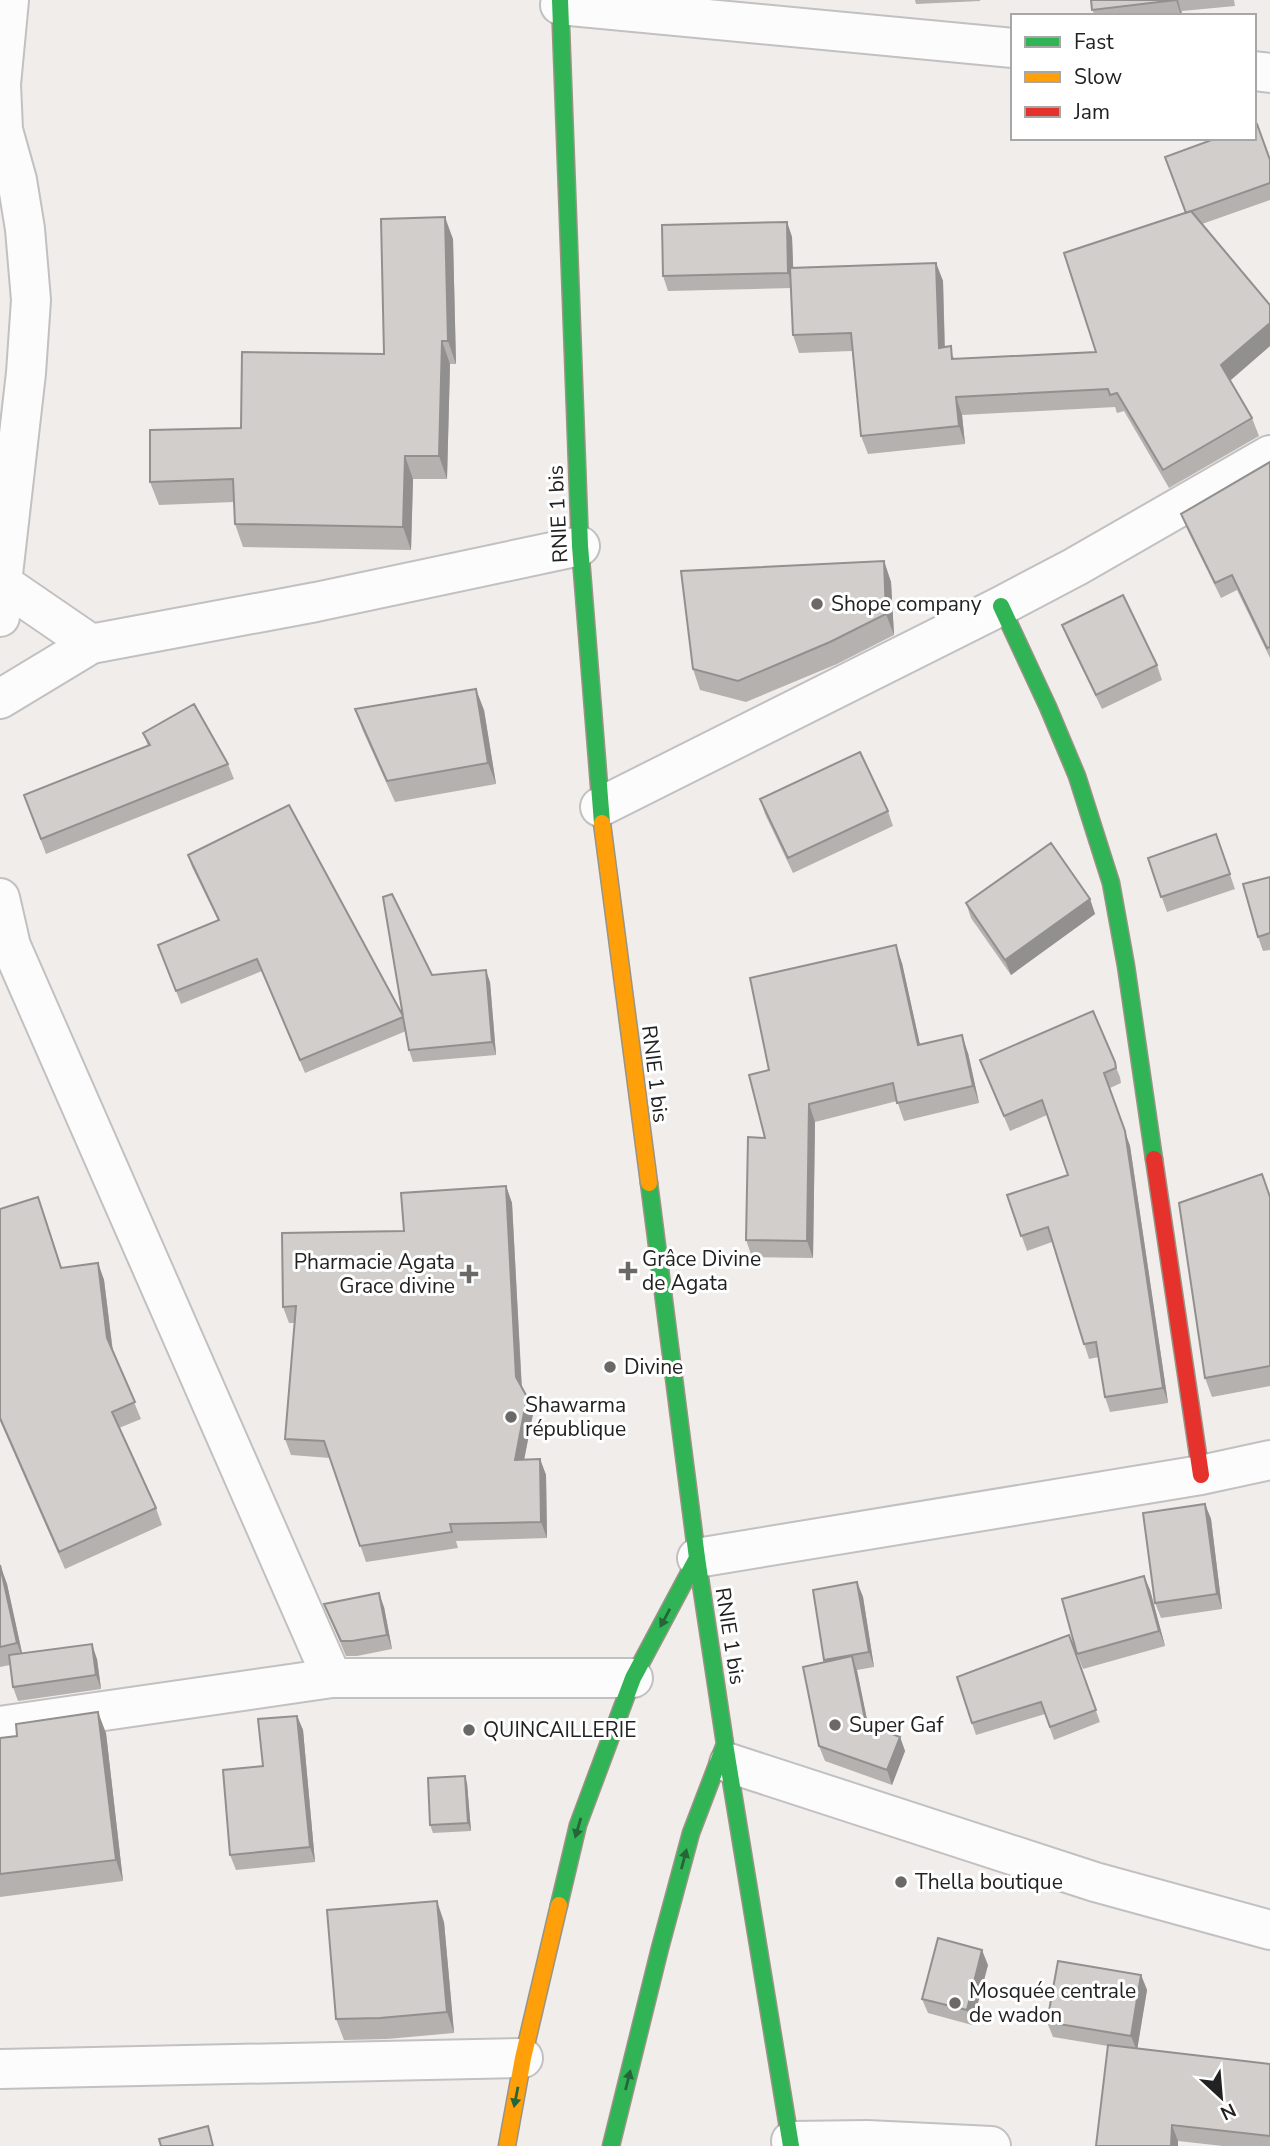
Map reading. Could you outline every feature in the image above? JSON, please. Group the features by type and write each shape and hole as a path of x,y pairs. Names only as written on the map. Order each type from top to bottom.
{"main road":[{"name":"RNIE 1 bis","path":"561,2 580,546 600,807 697,1558 791,2144"},
{"path":"1001,606 1081,785 1112,885 1201,1475"},
{"path":"507,2146 523,2058 578,1825 633,1678 697,1558"},
{"path":"611,2146 691,1833 727,1754"}],"street":[{"path":"9,0 1,83 3,130 17,180 25,229 31,300 26,373 1,600 91,644"},
{"path":"561,2 1011,48"},
{"path":"600,807 1001,606 1075,567 1270,455"},
{"path":"0,699 91,644 580,546"},
{"path":"0,898 5,948 332,1678"},
{"path":"697,1558 1201,1475 1270,1460"},
{"path":"0,1726 332,1678 633,1678"},
{"path":"727,1754 1095,1882 1270,1930"},
{"path":"0,2069 523,2058"},
{"path":"791,2144 867,2140 991,2146"}],"building":[{"path":"1091,0 1176,0 1092,10"},
{"path":"1256,124 1270,160 1270,183 1186,213 1165,157 1212,140 1256,140"},
{"path":"1191,211 1270,305 1270,323 1221,365 1252,418 1163,470 1117,393 1110,395 1108,389 956,397 959,426 861,436 851,333 793,335 790,268 936,263 939,348 951,346 952,359 1096,352 1064,253"},
{"path":"445,217 448,341 442,341 439,456 405,456 403,527 235,524 233,479 150,482 150,430 241,428 242,352 384,354 381,219"},
{"path":"787,222 788,273 663,276 662,225"},
{"path":"1270,462 1270,647 1267,648 1232,575 1215,583 1181,514"},
{"path":"884,561 886,614 830,642 738,681 693,669 681,571"},
{"path":"1123,595 1157,665 1096,695 1062,625"},
{"path":"476,689 488,763 387,781 355,709"},
{"path":"194,704 228,764 41,839 24,795 150,745 143,733"},
{"path":"860,752 888,811 788,858 760,799"},
{"path":"289,805 403,1016 383,897 392,894 432,975 486,970 492,1042 409,1050 403,1017 300,1060 257,959 176,991 158,945 219,920 188,855"},
{"path":"1216,834 1230,874 1161,897 1148,858"},
{"path":"1051,843 1090,899 1005,960 966,903"},
{"path":"1270,877 1270,933 1258,937 1243,884"},
{"path":"896,945 918,1045 962,1035 973,1086 897,1103 893,1083 809,1104 807,1241 746,1240 748,1137 765,1138 749,1075 769,1070 750,978"},
{"path":"1093,1011 1115,1062 1116,1068 1104,1073 1125,1131 1163,1388 1105,1397 1096,1342 1084,1344 1048,1227 1021,1236 1007,1195 1068,1175 1042,1100 1004,1116 980,1060"},
{"path":"1262,1174 1270,1197 1270,1366 1205,1378 1179,1203"},
{"path":"506,1186 516,1377 527,1397 515,1460 540,1459 541,1522 450,1524 452,1532 360,1546 324,1441 285,1439 296,1306 283,1307 282,1233 404,1231 401,1193"},
{"path":"38,1197 61,1268 98,1263 107,1338 135,1402 112,1412 156,1508 59,1552 0,1418 0,1209"},
{"path":"1205,1504 1217,1594 1155,1603 1143,1513"},
{"path":"0,1565 17,1643 0,1647"},
{"path":"1144,1576 1159,1631 1077,1654 1062,1599"},
{"path":"857,1582 869,1652 824,1660 813,1590"},
{"path":"379,1593 387,1635 341,1641 324,1604"},
{"path":"1069,1635 1096,1710 1050,1727 1041,1702 972,1723 957,1677"},
{"path":"92,1644 96,1675 13,1687 9,1655"},
{"path":"852,1656 866,1724 900,1737 887,1770 819,1746 803,1667"},
{"path":"98,1712 116,1860 0,1874 0,1738 17,1736 16,1724"},
{"path":"297,1716 310,1847 230,1855 223,1770 263,1766 258,1719"},
{"path":"465,1776 468,1823 430,1825 428,1778"},
{"path":"437,1901 447,2012 336,2019 327,1910"},
{"path":"938,1938 982,1950 967,2010 922,1999"},
{"path":"1058,1961 1141,1975 1131,2036 1047,2022"},
{"path":"1108,2045 1270,2064 1270,2136 1172,2125 1171,2146 1096,2146"},
{"path":"208,2126 213,2146 161,2146 159,2139"}],"traffic: fast":[{"path":"560,0 580,546 602,823"},
{"path":"1001,606 1077,776 1111,883 1154,1159"},
{"path":"649,1183 697,1558 791,2146"},
{"path":"559,1905 578,1825 633,1678 697,1558"},
{"path":"611,2146 691,1833 725,1744"}],"traffic: slow":[{"path":"602,823 649,1183"},
{"path":"507,2146 523,2058 559,1905"}],"traffic: jam":[{"path":"1154,1159 1201,1475"}],"place":[{"name":"Shope company","path":"817,604"},
{"name":"Grâce Divine de Agata","path":"628,1271"},
{"name":"Pharmacie Agata Grace divine","path":"469,1274"},
{"name":"Divine","path":"610,1367"},
{"name":"Shawarma république","path":"511,1417"},
{"name":"Super Gaf","path":"835,1725"},
{"name":"QUINCAILLERIE","path":"469,1730"},
{"name":"Thella boutique","path":"901,1882"},
{"name":"Mosquée centrale de wadon","path":"955,2003"}]}
